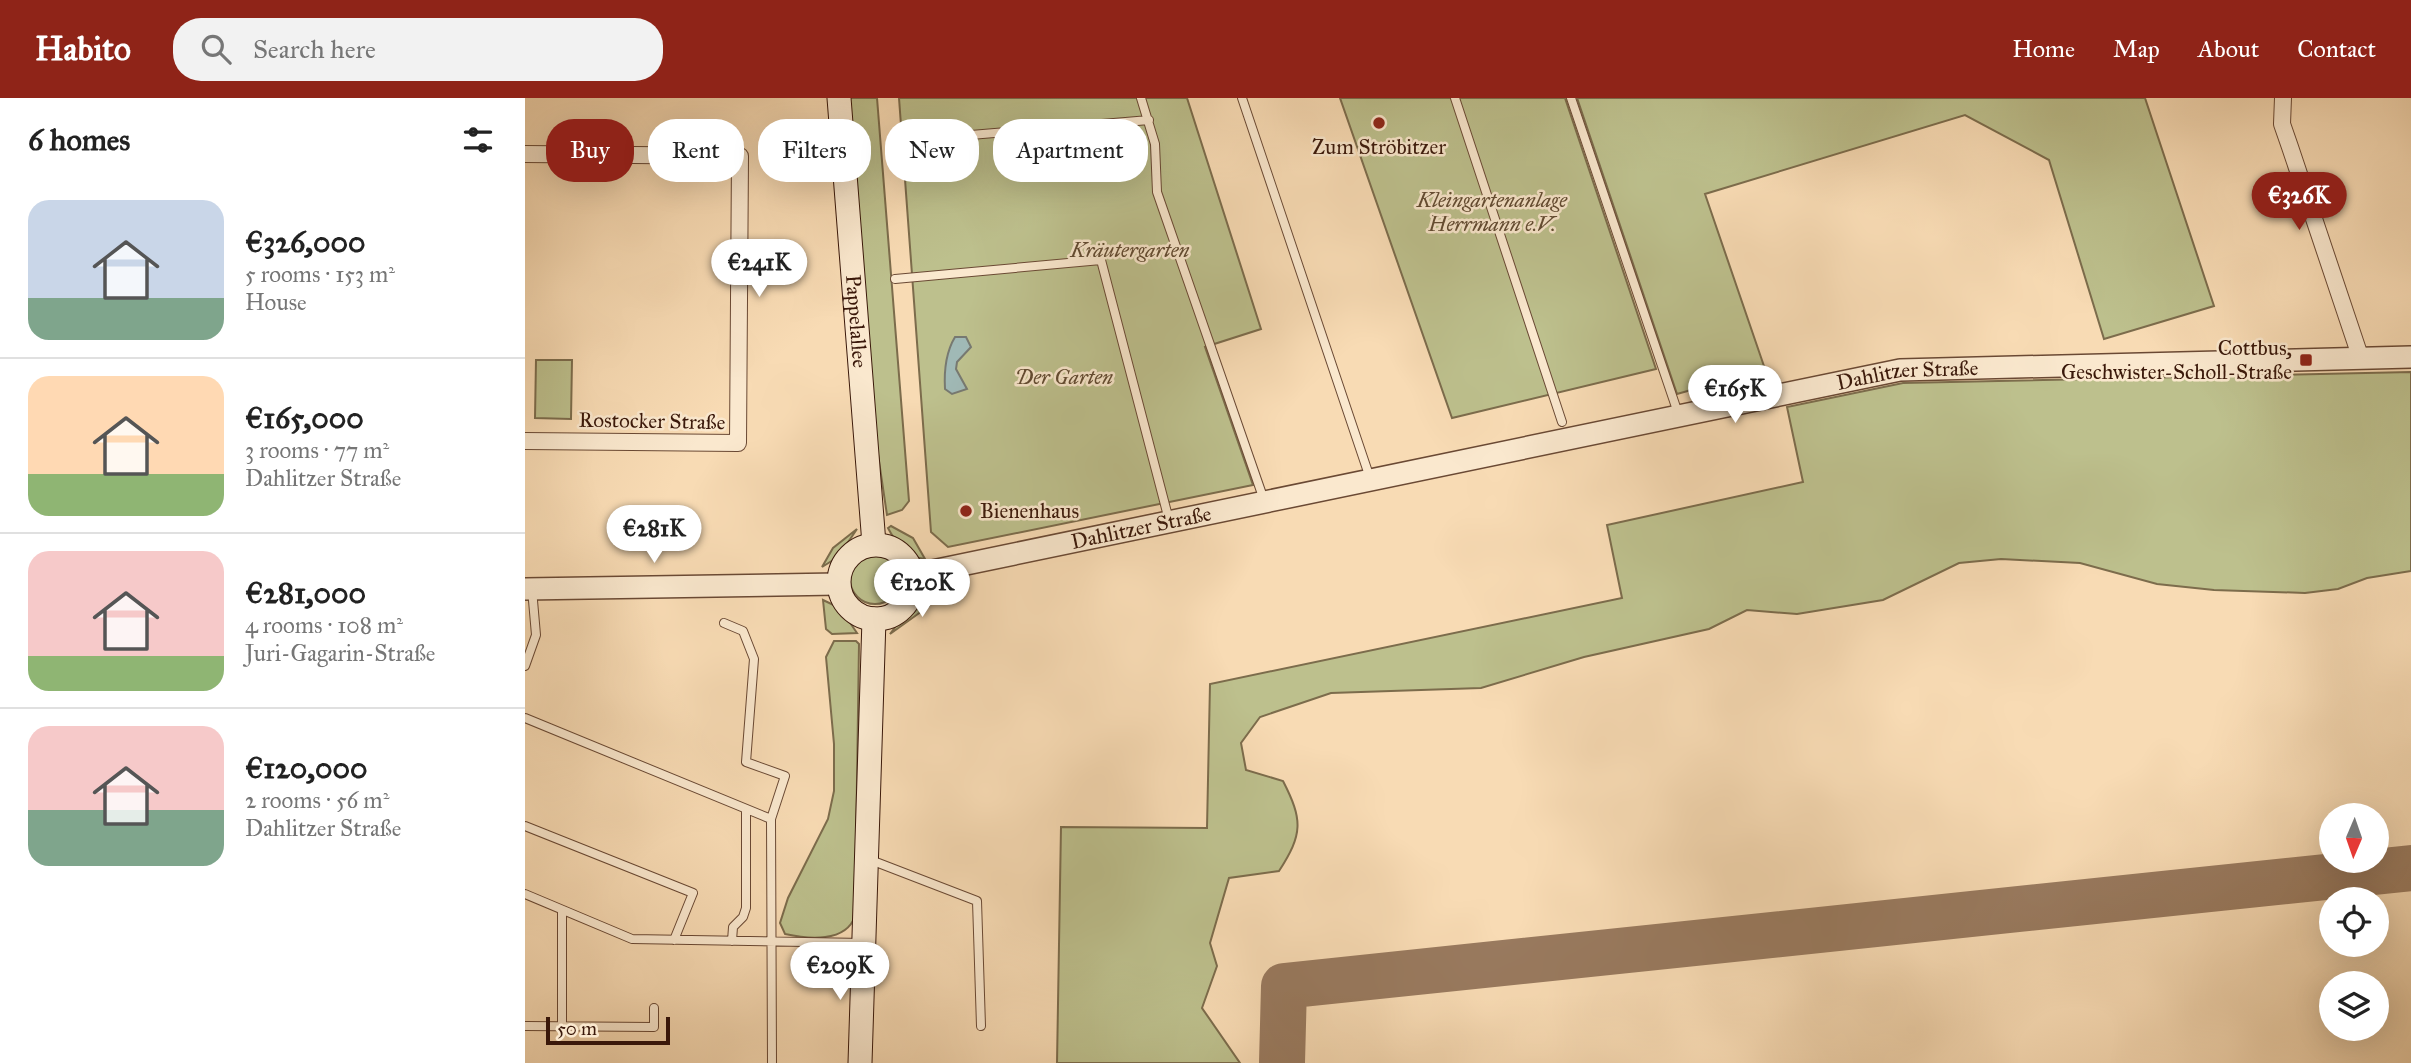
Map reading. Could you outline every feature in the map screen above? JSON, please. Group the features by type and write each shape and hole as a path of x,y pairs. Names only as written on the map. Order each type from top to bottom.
{"main road":[{"name":"Pappelallee","path":"839,98 874,544"},
{"path":"874,544 890,547 902,555 913,575 909,598 902,608 893,615 874,619 859,616 848,607 838,584 840,570 846,558 863,546 874,544"},
{"path":"860,1063 874,619"}],"street":[{"path":"2283,98 2283,124 2361,359"},
{"name":"Rostocker Straße","path":"525,155 740,156 740,295 739,443 525,442"},
{"name":"Dahlitzer Straße","path":"913,575 1901,370 2411,357"},
{"path":"529,589 838,584"}],"lane":[{"path":"1141,98 1155,144 1157,192 1265,503"},
{"path":"1242,98 1371,481"},
{"path":"1455,98 1562,422"},
{"path":"1571,98 1678,416"},
{"path":"979,134 1149,120"},
{"path":"895,279 1101,260 1169,523"},
{"path":"525,666 536,635 529,589"},
{"path":"725,623 743,631 754,659 746,762 785,776 771,819 772,1063"},
{"path":"525,718 771,819"},
{"path":"732,941 733,927 743,917 746,908 746,809"},
{"path":"525,825 693,893 674,940"},
{"path":"867,859 977,901 981,1027"},
{"path":"525,894 632,939 863,943"},
{"path":"562,910 562,1027"},
{"path":"525,1026 654,1027 654,1008"}],"green space":[{"path":"847,98 877,98 909,501 902,510 887,515 872,414 854,182 871,182 871,119 849,119"},
{"name":"Der Garten","path":"899,98 1187,98 1261,329 1205,347 1253,485 948,547 931,532 905,182 979,182 979,119 901,119"},
{"name":"Kleingartenanlage Herrmann e.V.","path":"1340,98 1565,98 1656,369 1452,418"},
{"path":"1577,98 2145,98 2214,306 2104,339 2049,160 1965,115 1705,194 1765,369 1677,394"},
{"path":"536,360 572,360 571,419 535,418"},
{"path":"2411,372 2411,571 2367,578 2338,589 2305,593 2214,590 2157,584 2080,563 2001,559 1959,563 1883,600 1797,614 1747,610 1709,629 1584,657 1481,688 1331,693 1260,717 1241,743 1246,770 1283,781 1294,806 1297,827 1293,847 1279,871 1229,878 1210,943 1217,966 1202,1008 1240,1063 1057,1063 1061,827 1207,828 1210,684 1622,598 1607,525 1803,482 1787,407 1903,383"},
{"path":"891,526 913,538 925,559 913,556 903,548 888,528"},
{"path":"857,529 838,557 822,567 833,548"},
{"path":"875,554 892,562 900,579 892,596 875,604 858,596 850,579 858,562"},
{"path":"929,592 929,606 890,634 914,602"},
{"path":"823,600 840,608 857,633 832,634 826,629"},
{"path":"834,641 856,641 859,644 855,916 844,931 815,938 785,934 780,923 788,898 828,819 834,791 834,744 826,657"}],"water":[{"path":"955,337 966,337 971,347 957,362 956,369 967,389 952,394 945,389 945,376"}],"taxiway":[{"path":"1282,1063 1284,986 2411,868"}],"place":[{"name":"Zum Ströbitzer","path":"1379,123"},
{"name":"Cottbus, Geschwister-Scholl-Straße","path":"2306,360"},
{"name":"Bienenhaus","path":"966,511"}],"park label":[{"name":"Kräutergarten","path":"1130,250"}]}
